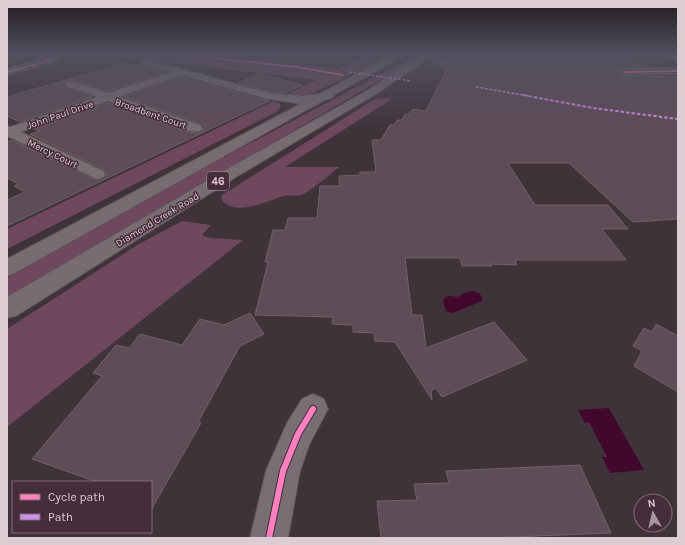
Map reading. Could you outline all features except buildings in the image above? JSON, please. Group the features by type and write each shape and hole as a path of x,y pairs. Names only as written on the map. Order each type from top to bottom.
{"main road":[{"name":"46","path":"7,268 357,79"},
{"name":"Diamond Creek Road","path":"7,309 230,174 391,79"}],"street":[{"name":"John Paul Drive","path":"8,131 160,79"},
{"path":"208,79 268,96 303,100 328,96"},
{"name":"Broadbent Court","path":"70,84 195,128"},
{"path":"268,96 286,106 287,111 284,119"},
{"name":"Mercy Court","path":"8,131 96,174"},
{"path":"269,538 283,471 298,434 313,409"}],"shaded area":[{"path":"311,79 341,79 307,96 283,96 316,80"},
{"path":"371,79 381,79 7,298 7,278 192,174"},
{"path":"375,99 392,99 285,167 339,167 302,195 286,195 260,204 242,208 227,205 221,199 222,195"},
{"path":"274,101 279,103 281,106 276,112 7,249 7,229"},
{"path":"182,221 211,225 202,235 210,238 243,240 7,427 7,329 139,244"},
{"path":"473,291 479,293 482,297 482,301 453,313 446,311 443,301 445,297 458,297"},
{"path":"609,408 644,470 610,473 602,457 607,457 589,422 585,423 578,410"}],"marked path":[{"path":"400,79 411,81"},
{"path":"476,87 593,108 678,119"}],"cycle path":[{"path":"269,538 283,471 298,434 313,409"}]}
